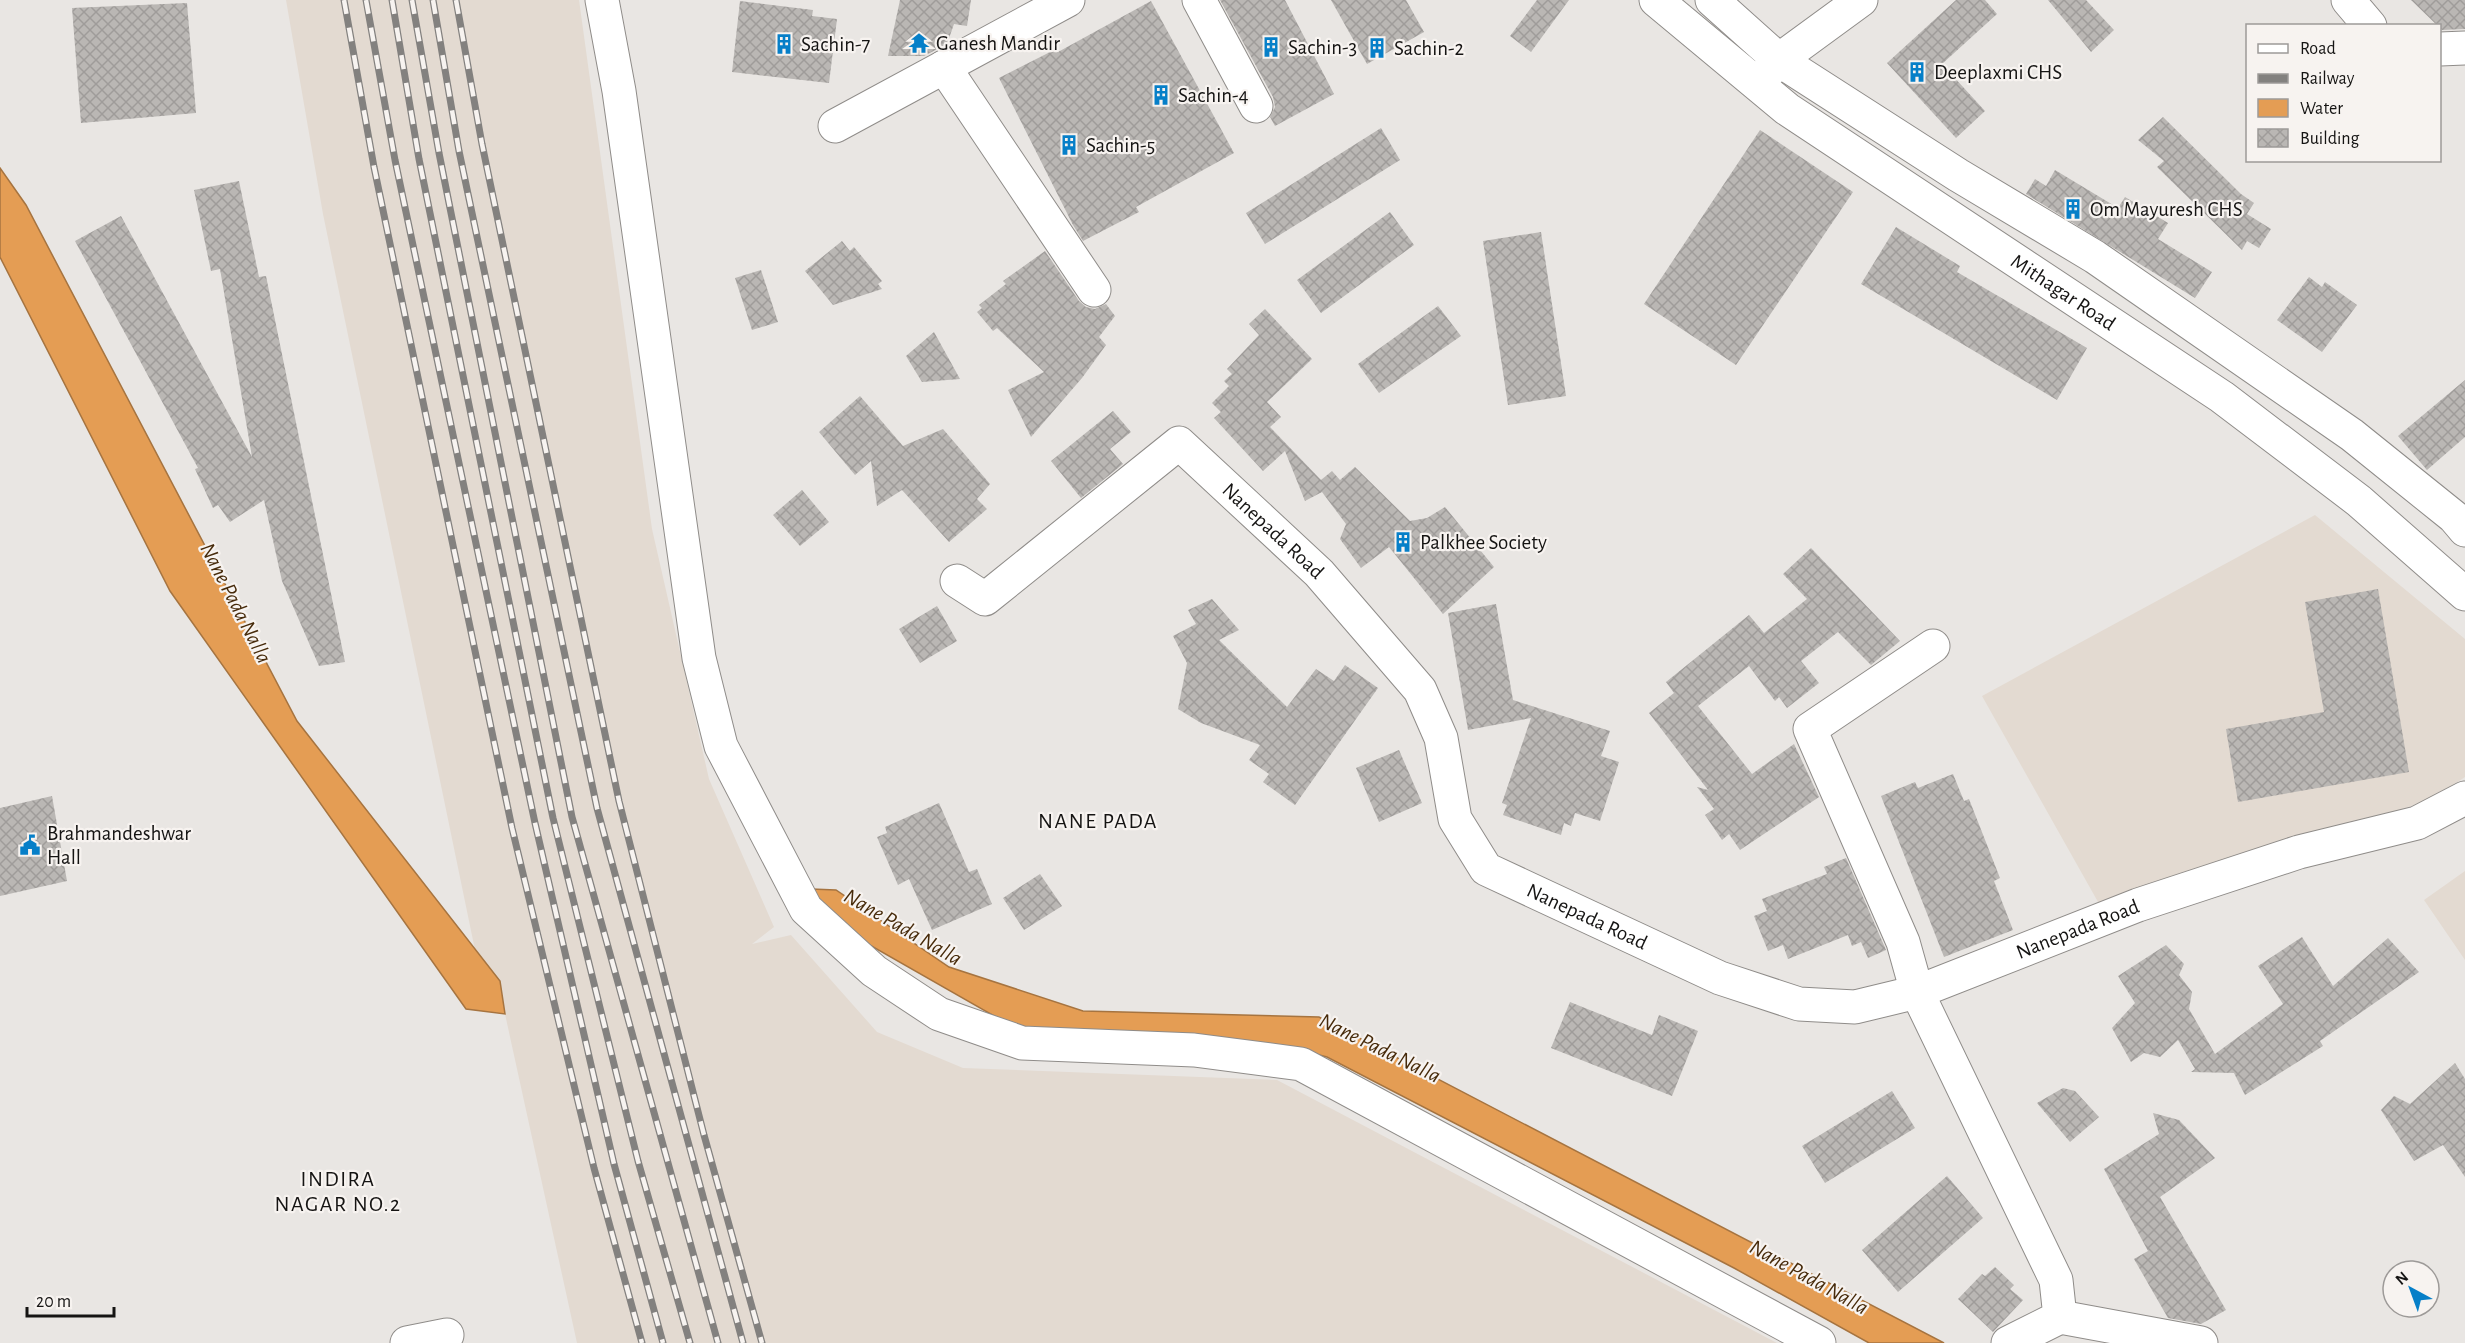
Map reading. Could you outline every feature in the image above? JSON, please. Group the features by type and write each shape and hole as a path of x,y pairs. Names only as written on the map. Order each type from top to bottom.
{"street":[{"path":"602,0 619,91 699,658 721,746 806,909 874,971 939,1014 1022,1043 1194,1050 1301,1064 1819,1343"},
{"path":"836,126 1068,0"},
{"path":"1199,0 1256,106"},
{"name":"Mithagar Road","path":"1656,0 1786,109 2222,397 2359,501 2465,594"},
{"name":"Mithagar Road","path":"1712,0 1779,60 1958,175 2095,257 2352,435 2454,517 2465,530"},
{"path":"1757,85 1779,60 1861,0"},
{"path":"2348,0 2368,24"},
{"path":"2441,49 2465,48"},
{"path":"944,67 1094,290"},
{"name":"Nanepada Road","path":"957,581 985,599 1179,443 1319,573 1420,690 1441,738 1455,819 1486,869 1720,978 1799,1004 1855,1007 1917,992 2138,905 2300,852 2417,823 2465,798"},
{"path":"1933,646 1810,729 1903,942 1917,992 2056,1280 2060,1317"},
{"path":"2008,1343 2060,1317 2201,1343"},
{"path":"407,1343 447,1335"}],"shaded area":[{"path":"286,0 579,0 652,529 709,779 774,927 752,944 791,935 877,1032 963,1068 1277,1080 1777,1343 577,1343 505,1014 500,981 475,950 323,214"},
{"path":"2315,515 2465,639 2465,777 2432,799 2102,909 1982,696"},
{"path":"2465,871 2465,960 2424,900"}],"water":[{"path":"0,168 26,205 297,721 500,981 505,1014 466,1009 170,591 0,257"},
{"name":"Nane Pada Nalla","path":"811,889 836,890 949,967 1083,1011 1319,1017 1944,1343 1869,1343 1734,1268 1327,1057 1280,1045 1017,1029 824,919"}],"building":[{"path":"900,0 971,0 967,26 954,24 947,44 924,56 888,56"},
{"name":"Sachin-3","path":"1220,0 1285,0 1334,94 1275,126 1270,117 1275,107 1273,97"},
{"name":"Sachin-2","path":"1331,0 1406,0 1424,32 1367,64"},
{"path":"1537,0 1569,0 1531,52 1510,36"},
{"name":"Deeplaxmi CHS","path":"1956,0 1985,0 1997,14 1942,64 1985,111 1956,138 1887,63"},
{"name":"Deeplaxmi CHS","path":"2048,0 2086,0 2114,30 2091,52"},
{"path":"2411,0 2465,0 2465,29 2442,30 2441,24 2436,24"},
{"name":"Sachin-7","path":"740,1 813,10 812,16 837,19 829,83 732,72"},
{"path":"1151,1 1234,153 1136,207 1139,212 1083,241 999,78 1056,49 1058,52"},
{"path":"187,3 196,113 81,123 72,8"},
{"path":"2163,117 2241,194 2254,203 2247,214 2271,229 2259,248 2247,241 2242,250 2157,167 2164,161 2138,140"},
{"path":"1381,128 1400,160 1265,244 1246,213"},
{"path":"1760,130 1853,192 1736,365 1644,304"},
{"path":"2055,170 2118,208 2125,197 2168,223 2158,239 2212,272 2195,298 2026,194 2035,179 2046,186"},
{"path":"239,181 259,277 266,276 345,662 319,666 282,581 264,500 230,522 218,505 213,508 195,469 198,468 75,241 121,216 252,457 220,269 211,271 194,190"},
{"path":"1390,212 1414,245 1321,313 1297,280"},
{"path":"1896,227 1960,266 1957,272 2087,348 2057,400 1861,284"},
{"path":"1541,232 1566,396 1508,405 1483,241"},
{"path":"842,241 850,251 854,247 882,281 878,284 882,289 833,305 805,271"},
{"path":"1045,251 1079,301 1086,307 1095,309 1106,304 1115,316 1099,337 1106,345 1082,378 1031,437 1008,390 1044,372 997,328 993,331 977,312 982,308 979,305 1006,284 1003,281"},
{"path":"761,270 778,322 752,330 735,278"},
{"path":"2309,277 2322,287 2325,282 2357,305 2322,352 2277,320"},
{"path":"1438,306 1461,336 1379,393 1358,364"},
{"path":"1265,309 1312,359 1267,402 1281,417 1270,427 1321,480 1332,471 1340,480 1355,467 1410,521 1427,518 1445,507 1494,567 1443,614 1389,547 1361,568 1340,539 1346,524 1322,492 1305,501 1285,451 1263,471 1214,418 1221,412 1212,403 1229,386 1224,381 1232,374 1227,369 1259,335 1249,324"},
{"path":"934,332 960,379 922,382 906,356"},
{"path":"2465,380 2465,437 2427,470 2398,436"},
{"path":"860,396 903,446 943,429 990,484 977,499 987,509 949,542 902,490 877,506 871,461 855,475 819,432"},
{"path":"1113,411 1131,432 1110,449 1123,464 1081,498 1051,461"},
{"path":"802,490 829,522 800,546 773,515"},
{"path":"1811,548 1900,641 1871,665 1838,632 1801,661 1819,683 1787,708 1779,697 1775,701 1749,666 1698,706 1752,774 1794,744 1819,797 1740,850 1729,834 1722,840 1705,815 1714,809 1697,787 1708,790 1649,713 1674,693 1666,682 1749,615 1764,633 1807,599 1783,574"},
{"path":"2378,589 2409,772 2238,802 2226,729 2324,712 2305,602"},
{"path":"1212,599 1239,630 1219,640 1287,707 1316,669 1334,681 1345,665 1378,688 1295,805 1263,782 1269,774 1249,760 1260,745 1201,723 1178,709 1187,663 1173,636 1196,624 1188,610"},
{"path":"1496,604 1513,700 1610,731 1601,756 1619,762 1600,821 1575,813 1571,826 1564,823 1561,835 1503,815 1507,805 1502,803 1531,718 1468,730 1448,613"},
{"path":"937,606 957,641 920,663 899,629"},
{"path":"1399,750 1422,803 1379,822 1356,768"},
{"path":"1953,774 1964,801 1969,799 2000,878 1994,881 2013,930 1944,957 1881,796 1915,782 1918,788"},
{"name":"Brahmandeshwar Hall","path":"52,796 67,881 0,896 0,808"},
{"path":"939,803 969,872 977,869 992,904 932,930 909,879 898,885 877,837 887,833 885,827"},
{"path":"1846,858 1886,950 1868,958 1861,942 1852,946 1848,935 1788,959 1783,945 1768,951 1754,916 1767,911 1762,899 1827,874 1824,867"},
{"path":"1040,874 1062,906 1024,930 1003,898"},
{"path":"2302,937 2333,986 2388,938 2419,972 2320,1041 2323,1046 2245,1095 2234,1073 2191,1072 2195,1069 2178,1040 2160,1057 2144,1053 2131,1062 2112,1028 2135,1003 2118,976 2166,945 2184,964 2179,975 2192,992 2189,1009 2215,1054 2283,1004 2258,966"},
{"path":"1570,1002 1652,1035 1659,1015 1698,1031 1672,1096 1551,1048"},
{"path":"2455,1063 2465,1079 2465,1177 2443,1145 2414,1161 2381,1110 2394,1096 2410,1104"},
{"path":"2063,1088 2075,1091 2099,1117 2070,1142 2037,1103"},
{"path":"1892,1091 1915,1128 1825,1183 1802,1146"},
{"path":"2153,1113 2179,1120 2215,1158 2160,1197 2226,1310 2201,1324 2168,1318 2134,1259 2148,1251 2104,1169 2159,1134"},
{"path":"1947,1176 1983,1218 1898,1292 1862,1250"},
{"path":"1995,1267 2014,1285 2010,1289 2023,1300 1993,1332 1958,1299 1982,1274 1985,1276"}],"railway":[{"path":"344,0 374,167 512,828 594,1168 642,1343"},
{"path":"366,0 395,160 535,823 614,1164 663,1343"},
{"path":"392,0 419,159 553,818 638,1161 690,1343"},
{"path":"412,0 439,153 572,817 718,1343"},
{"path":"433,0 459,151 597,808 743,1343"},
{"path":"456,0 482,144 619,801 704,1135 762,1343"}],"place":[{"name":"Ganesh Mandir","path":"919,43"},
{"name":"Sachin-7","path":"784,44"},
{"name":"Sachin-3","path":"1271,47"},
{"name":"Sachin-2","path":"1377,48"},
{"name":"Deeplaxmi CHS","path":"1917,72"},
{"name":"Sachin-4","path":"1161,95"},
{"name":"Sachin-5","path":"1069,145"},
{"name":"Om Mayuresh CHS","path":"2073,209"},
{"name":"Palkhee Society","path":"1403,542"},
{"name":"Brahmandeshwar Hall","path":"30,845"}],"district":[{"name":"NANE PADA","path":"1098,821"},
{"name":"INDIRA NAGAR NO.2","path":"338,1192"}]}
